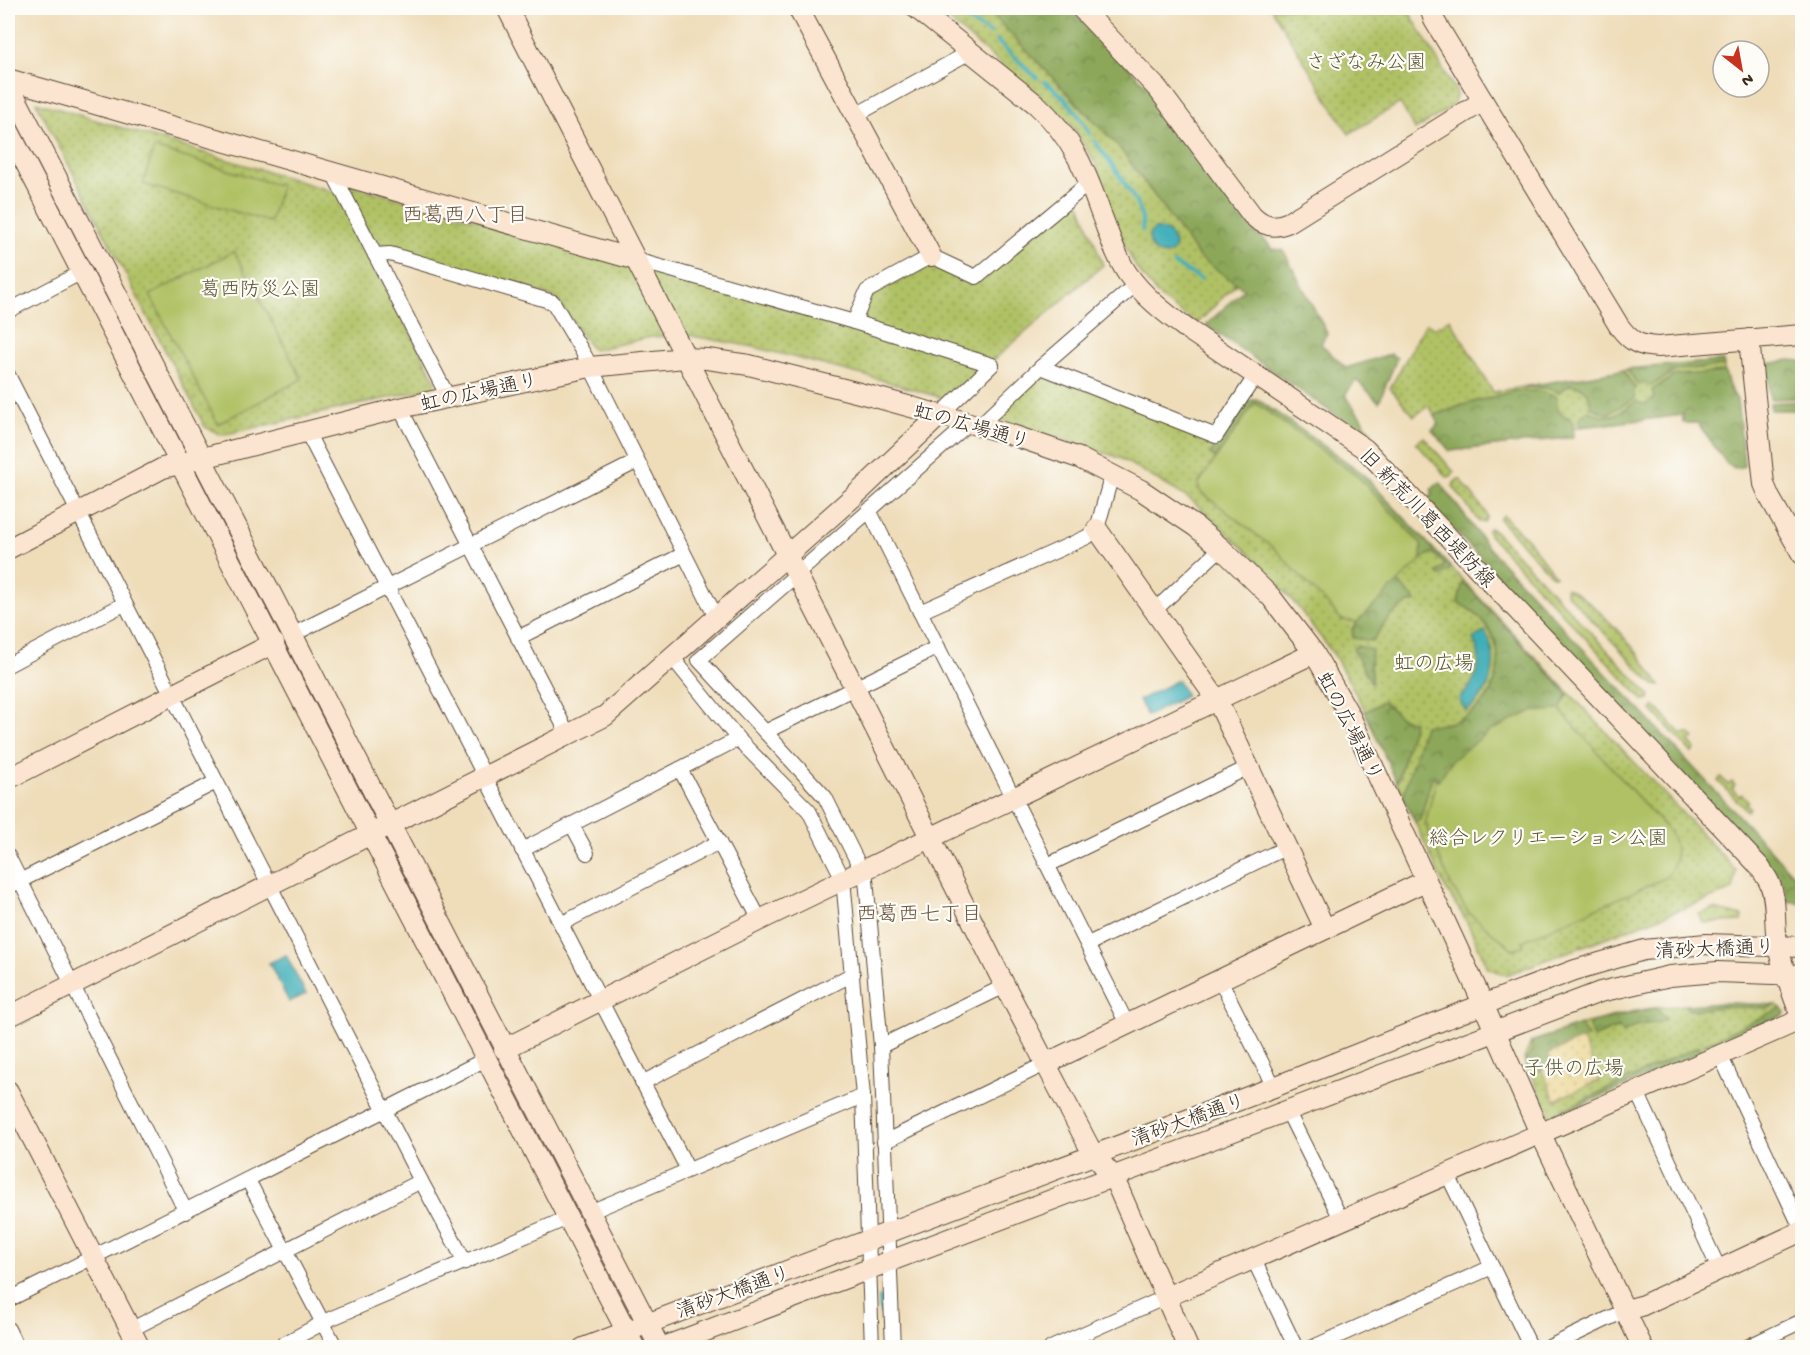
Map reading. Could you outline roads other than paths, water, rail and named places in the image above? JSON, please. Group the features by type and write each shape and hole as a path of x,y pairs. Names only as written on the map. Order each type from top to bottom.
{"street":[{"path":"507,8 855,688 1005,987 1093,1154 1113,1176 1188,1347"},
{"path":"798,8 931,256 976,277 1090,182"},
{"name":"旧 新荒川葛西堤防線","path":"916,8 1054,120 1067,138 1090,182 1114,249 1136,284 1160,309 1365,449 1759,866 1769,882 1774,898 1774,927 1777,946 1794,975 1802,1018"},
{"path":"1081,8 1158,89 1252,214 1259,222 1268,226 1279,226 1289,222 1483,101"},
{"path":"1430,8 1434,20 1629,339 1637,344 1658,347 1803,335"},
{"path":"855,116 970,52"},
{"path":"8,81 854,321 992,365 861,490 605,716 8,1017"},
{"path":"8,81 504,1049 661,1347"},
{"path":"8,129 630,1339"},
{"path":"333,173 448,397"},
{"path":"375,255 390,254 553,302 590,367 716,617"},
{"path":"854,321 867,291 931,256"},
{"path":"8,311 80,273"},
{"path":"893,1347 881,1046 866,879 825,797 699,660 869,510 973,425 1136,284"},
{"path":"1749,339 1764,484 1803,554"},
{"name":"虹の広場通り","path":"8,549 163,468 180,463 399,408 590,367 685,358 749,365 875,397 939,417 1045,445 1112,474 1169,508 1221,548 1271,597 1314,653 1349,714 1541,1134 1643,1347"},
{"path":"1041,367 1216,436 1256,375"},
{"path":"8,375 76,512 465,1262"},
{"path":"399,408 568,734"},
{"path":"307,432 688,1170"},
{"path":"292,635 636,462"},
{"path":"920,612 1087,537 1097,529 1112,474"},
{"path":"869,510 1127,1024"},
{"path":"1097,529 1217,700 1325,929"},
{"path":"1154,611 1221,548"},
{"path":"518,638 684,554"},
{"path":"8,665 124,604"},
{"path":"8,779 274,643"},
{"path":"765,732 938,647"},
{"path":"504,1049 843,879 862,872 1314,653"},
{"path":"672,657 738,739 809,811 843,879 863,1096 872,1347"},
{"path":"522,850 738,739"},
{"path":"1048,865 1249,767"},
{"path":"680,769 760,920"},
{"path":"14,884 216,782"},
{"path":"572,825 587,853"},
{"path":"561,924 719,842"},
{"path":"1088,944 1287,847"},
{"path":"8,856 14,884 70,984 186,1212"},
{"path":"885,1142 1425,881"},
{"name":"清砂大橋通り","path":"583,1347 630,1339 647,1323 1274,1087 1575,970 1644,950 1706,944 1803,946"},
{"name":"清砂大橋通り","path":"661,1347 1600,992 1648,980 1717,972 1794,975"},
{"path":"642,1083 853,974"},
{"path":"1220,980 1274,1087"},
{"path":"881,1046 1005,987"},
{"path":"1059,1346 1341,1219 1541,1134 1802,1018"},
{"path":"1547,1347 1803,1230 1720,1055"},
{"path":"8,1300 486,1059"},
{"path":"8,1091 135,1339 285,1251 421,1181"},
{"path":"1637,1092 1719,1269"},
{"path":"590,1212 863,1096"},
{"path":"1287,1110 1341,1219"},
{"path":"1447,1173 1531,1347"},
{"path":"248,1180 336,1347"},
{"path":"276,1347 324,1323 568,1218"},
{"path":"1253,1258 1296,1347"},
{"path":"1311,1347 1492,1267"},
{"path":"1745,1347 1803,1321"},
{"path":"8,1329 17,1347"}],"water":[{"path":"1155,229 1164,230 1171,236 1175,243 1171,253 1160,254 1150,244 1149,234"},
{"path":"1485,631 1493,653 1492,675 1483,694 1466,711 1459,699 1474,679 1479,663 1477,647 1473,639"},
{"path":"1178,680 1186,696 1147,716 1139,700"},
{"path":"286,955 306,994 289,1002 269,963"}],"waterway":[{"path":"950,10 990,33"},
{"path":"996,40 1037,78"},
{"path":"1045,82 1071,105 1090,134"},
{"path":"1094,140 1132,196 1142,220 1142,230"},
{"path":"1174,264 1201,279"},
{"path":"880,1298 881,1313"}],"district":[{"name":"西葛西八丁目","path":"465,214"},
{"name":"西葛西七丁目","path":"919,913"}],"park label":[{"name":"さざなみ公園","path":"1366,61"},
{"name":"葛西防災公園","path":"260,288"},
{"name":"虹の広場","path":"1434,662"},
{"name":"総合レクリエーション公園","path":"1548,837"},
{"name":"子供の広場","path":"1574,1067"}]}
